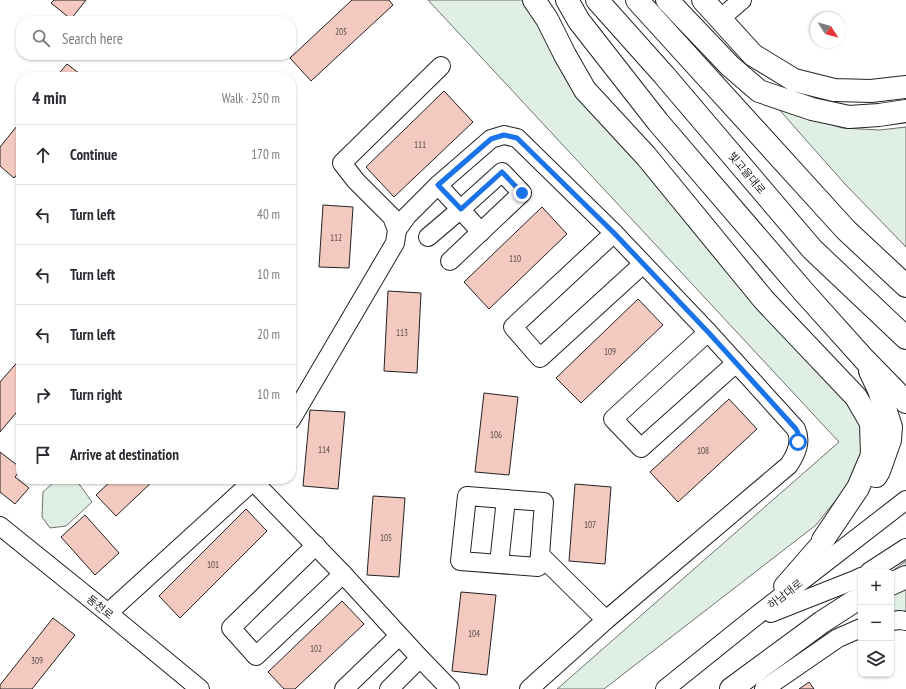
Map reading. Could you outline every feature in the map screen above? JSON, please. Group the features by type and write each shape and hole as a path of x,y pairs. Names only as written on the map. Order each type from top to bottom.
{"highway":[{"path":"534,0 547,19 585,90 646,156 764,300 856,396 870,423 872,455 858,488 823,540"},
{"path":"568,0 579,21 658,122 803,291 864,359 906,402"},
{"name":"빛고을대로","path":"597,0 664,75 812,249 906,338"},
{"path":"637,0 846,230 906,286"},
{"path":"666,0 730,66 759,91 812,109 849,117 906,111"},
{"path":"703,0 753,55 794,80 834,90 871,91 906,86"},
{"path":"823,540 862,500 879,471 890,440 890,427 879,390 864,359"},
{"path":"894,583 906,577"},
{"path":"731,689 822,622 857,600"}],"street":[{"path":"720,20 742,0"},
{"path":"397,230 392,217 356,181 342,163 441,66"},
{"path":"296,411 395,243 397,230 407,216 438,185 491,139 504,135 517,138 614,233 708,332 796,429 798,433 798,447 789,464 606,620 529,689"},
{"path":"428,237 502,172 522,193 450,261"},
{"path":"438,185 481,232"},
{"path":"614,233 513,327 540,358 643,264"},
{"path":"708,332 613,419 641,448 736,363"},
{"path":"108,613 249,484"},
{"path":"257,484 316,545 399,636 450,689"},
{"path":"467,496 506,499 544,502 538,567 460,561 467,496"},
{"path":"499,564 506,499"},
{"name":"하남대로","path":"665,689 751,620 906,500"},
{"name":"동천로","path":"3,535 108,613 200,689"},
{"path":"751,620 823,540"},
{"path":"316,545 231,628 256,656 343,574"},
{"path":"874,569 906,548"},
{"path":"540,555 606,620"},
{"path":"751,620 858,578"},
{"path":"894,621 906,620"},
{"path":"764,689 838,638 858,629"},
{"path":"344,689 399,636"},
{"path":"389,689 420,658"}],"green space":[{"path":"428,0 526,0 655,182 851,403 862,427 863,449 851,481 816,525 604,689 557,689 839,442"},
{"path":"776,106 842,128 880,130 906,127 906,247 844,183"},
{"path":"52,484 79,484 92,502 66,526 50,528 42,517 43,492"},
{"path":"906,561 906,616 894,614 894,570"}],"building":[{"path":"54,0 86,0 73,16 67,16 51,3"},
{"path":"352,0 389,0 393,5 311,81 292,60 296,60 296,52"},
{"path":"67,64 77,72 60,72"},
{"path":"444,91 473,122 394,197 366,167"},
{"path":"16,127 16,176 14,178 0,166 0,147"},
{"path":"323,205 353,207 349,268 319,267"},
{"path":"542,207 567,234 489,309 464,282"},
{"path":"388,291 421,293 417,373 384,371"},
{"path":"638,299 663,325 581,403 556,378"},
{"path":"16,364 16,413 0,432 0,382"},
{"path":"484,393 518,397 509,475 475,472"},
{"path":"729,399 757,429 678,502 650,472"},
{"path":"310,410 345,412 338,489 303,486"},
{"path":"0,452 16,464 16,484 24,484 29,488 15,504 0,492"},
{"path":"108,484 150,484 116,516 96,495"},
{"path":"575,484 611,487 605,564 569,561"},
{"path":"373,496 405,498 399,577 367,575"},
{"path":"246,509 267,531 180,618 159,596"},
{"path":"85,515 119,553 95,575 61,537"},
{"path":"461,592 496,595 487,675 452,671"},
{"path":"342,601 364,624 295,689 284,689 268,672"},
{"path":"53,618 75,635 32,689 0,689 0,685"},
{"path":"809,682 814,689 799,689"}],"route":[{"path":"522,193 502,172 461,209 438,185 491,139 504,135 517,138 614,233 708,332 796,429 798,433 798,442"}]}
